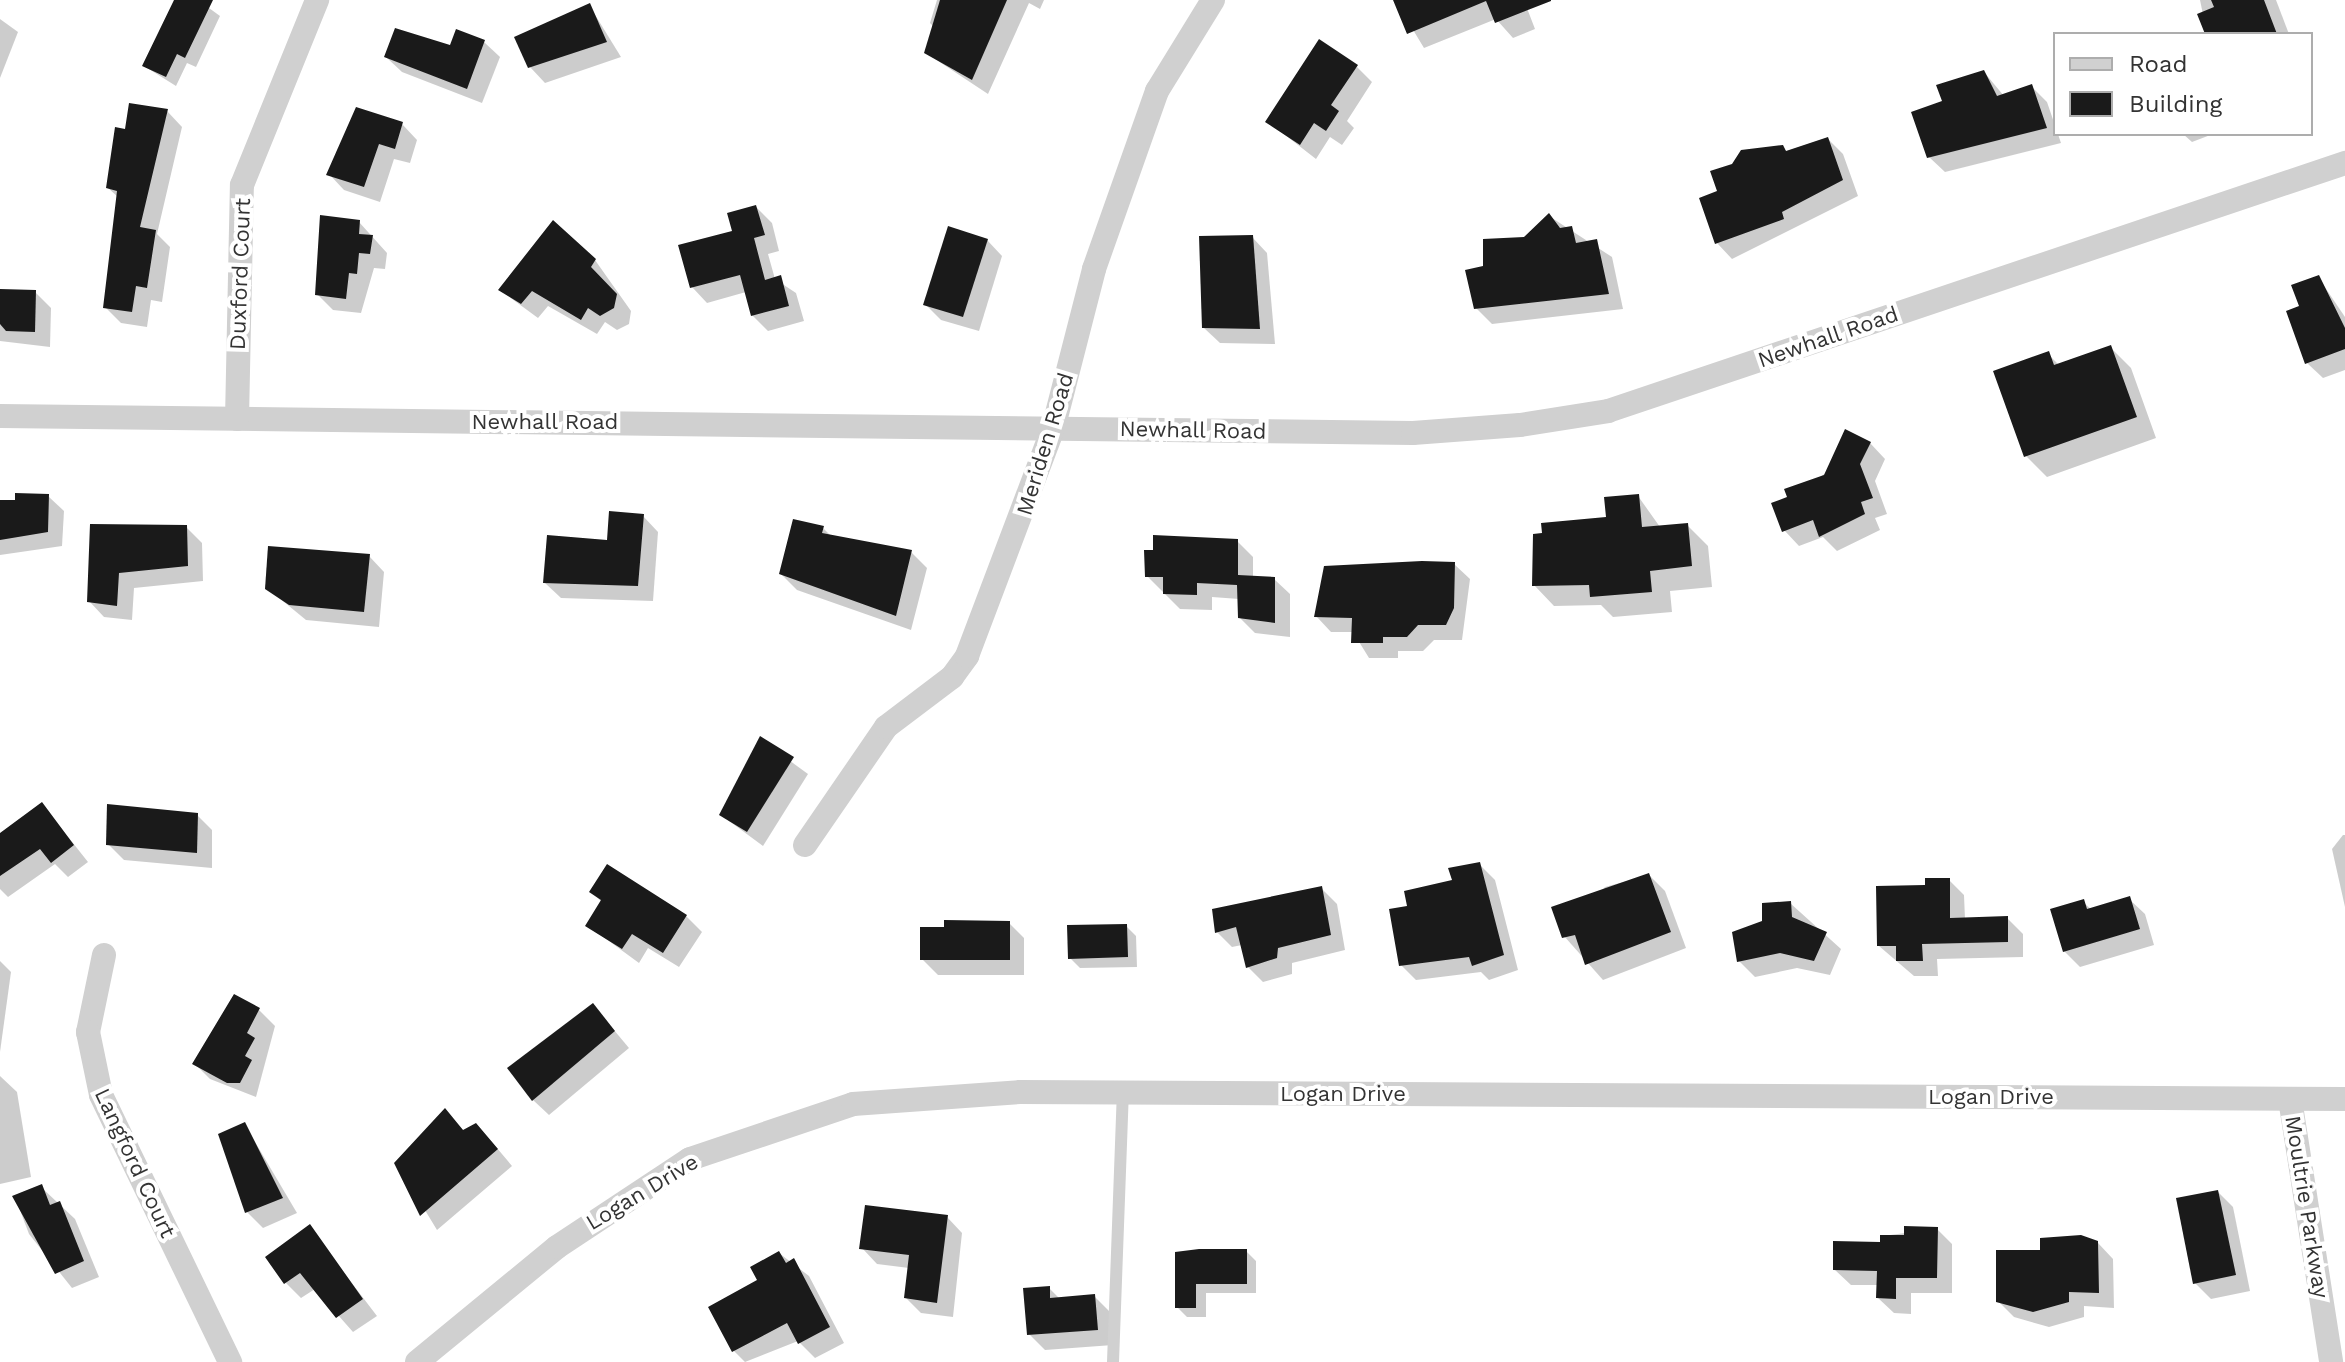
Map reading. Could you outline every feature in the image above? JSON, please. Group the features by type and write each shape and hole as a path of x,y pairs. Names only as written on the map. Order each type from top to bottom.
{"street":[{"name":"Duxford Court","path":"237,419 242,185 317,0"},
{"name":"Meriden Road","path":"805,845 886,727 952,677 967,656 1053,429 1094,269 1157,91 1213,0"},
{"name":"Newhall Road","path":"0,416 1413,433 1608,411 2345,163"},
{"name":"Langford Court","path":"104,955 88,1032 101,1095 230,1362"},
{"name":"Logan Drive","path":"417,1362 557,1247 690,1159 853,1104 1123,1093 2345,1099"},
{"name":"Moultrie Parkway","path":"2290,1099 2331,1362"}],"lane":[{"path":"1113,1362 1123,1093"}],"building":[{"path":"174,0 213,0 185,58 177,54 166,77 142,66"},
{"path":"940,0 1007,0 972,80 924,53"},
{"path":"1393,0 1551,1 1495,23 1486,1 1407,34"},
{"path":"2211,0 2264,0 2276,32 2204,32 2197,14 2214,7"},
{"path":"590,3 607,42 528,68 514,37"},
{"path":"395,28 450,45 456,29 485,40 467,89 384,57"},
{"path":"1319,39 1358,65 1331,105 1339,111 1326,131 1314,123 1300,145 1265,122"},
{"path":"1984,70 1997,96 2032,84 2047,128 1927,158 1911,112 1942,101 1936,85"},
{"path":"129,103 168,109 140,227 156,230 147,288 136,286 132,312 103,308 117,191 106,188 115,127 125,129"},
{"path":"356,107 403,122 395,149 379,144 364,187 326,175"},
{"path":"1828,137 1843,180 1782,212 1784,219 1715,244 1699,198 1717,191 1710,171 1732,164 1741,150 1783,145 1786,151"},
{"path":"756,205 765,235 754,238 765,280 781,275 789,306 751,316 740,275 690,288 678,245 732,231 727,213"},
{"path":"1549,213 1560,228 1572,226 1576,243 1597,239 1609,294 1474,309 1465,270 1483,266 1483,239 1524,237"},
{"path":"320,215 360,220 359,234 373,235 370,254 359,253 357,274 349,273 346,299 315,295"},
{"path":"553,220 596,259 591,267 617,294 614,308 600,316 588,308 581,320 532,291 521,304 498,290"},
{"path":"948,226 988,239 963,317 923,305"},
{"path":"1253,235 1260,329 1202,328 1199,236"},
{"path":"2319,275 2345,328 2345,349 2305,364 2286,311 2299,306 2291,285"},
{"path":"0,289 36,290 35,332 6,331 0,324"},
{"path":"2111,345 2137,417 2024,457 1993,371 2049,351 2054,365"},
{"path":"1845,429 1871,442 1860,464 1873,498 1861,502 1865,514 1819,537 1813,520 1782,532 1771,503 1787,497 1784,489 1824,475"},
{"path":"15,493 49,494 48,532 0,540 0,500 15,500"},
{"path":"1639,494 1642,527 1688,523 1692,566 1650,571 1652,592 1590,597 1589,585 1532,586 1533,534 1542,533 1541,523 1606,517 1604,497"},
{"path":"609,511 644,514 638,586 543,583 547,535 607,540"},
{"path":"793,519 824,526 822,533 912,550 896,616 779,574"},
{"path":"90,524 187,525 188,566 119,573 117,606 87,602"},
{"path":"1153,535 1238,539 1238,575 1275,577 1275,623 1238,618 1237,585 1197,583 1197,595 1163,594 1163,577 1145,577 1144,550 1153,550"},
{"path":"268,546 370,554 364,612 289,605 265,589"},
{"path":"1455,562 1454,608 1446,625 1418,625 1407,637 1383,637 1383,643 1351,643 1352,618 1314,617 1324,566"},
{"path":"760,736 794,757 747,832 719,815"},
{"path":"42,802 74,845 51,863 40,849 0,876 0,833"},
{"path":"107,804 198,813 197,853 106,845"},
{"path":"1480,862 1504,955 1472,966 1469,957 1399,966 1389,909 1407,906 1404,891 1452,880 1448,868"},
{"path":"607,864 687,915 663,953 632,934 622,949 585,926 601,900 589,892"},
{"path":"1649,873 1671,932 1585,965 1575,935 1562,938 1551,907"},
{"path":"1925,878 1950,878 1950,918 2008,916 2008,942 1922,944 1923,961 1896,961 1896,946 1877,946 1876,886 1925,885"},
{"path":"1322,886 1331,935 1278,948 1277,958 1246,968 1236,927 1215,933 1212,909"},
{"path":"2130,896 2140,929 2063,952 2050,909 2084,899 2087,909"},
{"path":"1791,901 1792,917 1827,932 1814,961 1780,953 1737,962 1732,932 1762,921 1762,903"},
{"path":"944,920 1010,921 1010,960 920,960 920,927 944,927"},
{"path":"1127,924 1128,957 1068,959 1067,925"},
{"path":"234,994 260,1008 247,1033 255,1038 245,1056 252,1060 240,1083 227,1083 192,1064"},
{"path":"593,1003 615,1031 532,1101 507,1068"},
{"path":"445,1108 463,1130 476,1123 498,1149 420,1216 394,1163"},
{"path":"245,1122 283,1198 245,1213 218,1134"},
{"path":"42,1184 50,1205 60,1201 84,1261 55,1274 12,1196"},
{"path":"2218,1190 2236,1275 2193,1284 2176,1198"},
{"path":"865,1205 948,1215 937,1303 904,1298 909,1255 859,1249"},
{"path":"310,1224 363,1299 336,1318 300,1273 284,1284 265,1257"},
{"path":"1904,1226 1938,1227 1937,1278 1896,1278 1896,1299 1876,1298 1877,1271 1833,1270 1833,1241 1880,1242 1880,1235 1904,1235"},
{"path":"2081,1235 2098,1241 2099,1293 2069,1292 2069,1302 2033,1312 1996,1302 1996,1250 2040,1250 2040,1238"},
{"path":"1247,1249 1247,1284 1196,1284 1196,1308 1175,1308 1175,1252"},
{"path":"779,1251 786,1263 794,1258 830,1327 798,1344 787,1323 732,1352 708,1307 757,1280 750,1267"},
{"path":"1050,1286 1050,1298 1095,1294 1098,1330 1027,1335 1023,1288"}]}
